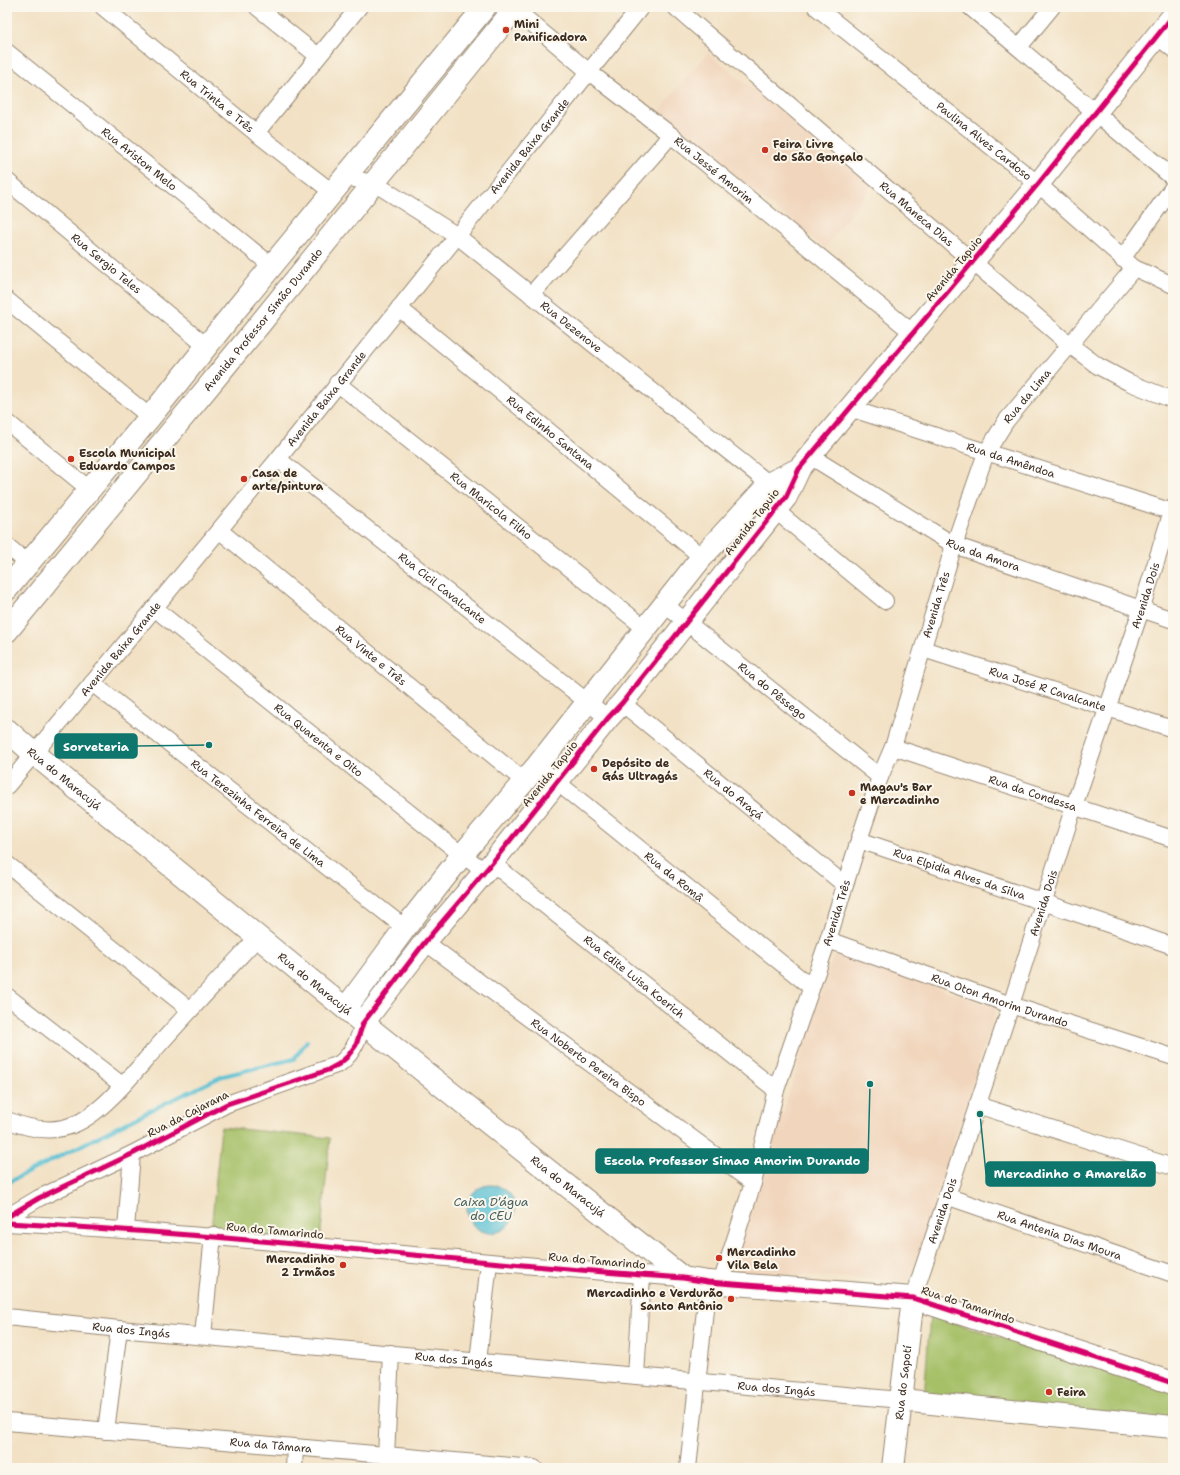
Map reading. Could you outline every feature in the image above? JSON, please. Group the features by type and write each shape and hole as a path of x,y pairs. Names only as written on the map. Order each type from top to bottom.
{"street":[{"name":"Rua Trinta e Três","path":"103,7 256,133 338,185"},
{"path":"257,7 318,56"},
{"path":"256,133 360,7"},
{"name":"Avenida Baixa Grande","path":"7,786 278,459 337,383 641,7"},
{"name":"Rua Maneca Dias","path":"675,7 973,260 1070,345 1098,366 1128,382 1173,400"},
{"name":"Paulina Alves Cardoso","path":"816,7 1038,184 1128,264 1173,285"},
{"path":"970,7 1173,178"},
{"path":"1019,47 1052,7"},
{"name":"Rua Jessé Amorim","path":"515,8 589,72 671,135 913,333"},
{"name":"Avenida Professor Simão Durando","path":"7,631 259,326 515,8"},
{"path":"7,589 150,417 206,346 481,12 494,34"},
{"name":"Avenida Tapuio","path":"363,1023 425,942 489,867 686,622 804,462 1038,184 1095,112 1165,42 1173,16"},
{"name":"Rua Ariston Melo","path":"7,52 272,266"},
{"path":"532,295 671,135"},
{"name":"Rua Sergio Teles","path":"7,181 206,346"},
{"name":"Rua Dezenove","path":"338,185 374,183 456,235 532,295 777,497 885,601"},
{"name":"Rua da Lima","path":"954,545 986,453 1006,421 1070,345 1128,264 1173,187"},
{"path":"7,300 150,417"},
{"path":"238,307 259,326"},
{"name":"Rua Edinho Santana","path":"398,308 702,557"},
{"name":"Rua Maricola Filho","path":"337,383 645,628"},
{"name":"Rua da Amêndoa","path":"849,408 986,453 1172,510"},
{"path":"7,422 89,489"},
{"name":"Rua Cicil Cavalcante","path":"278,459 588,701 615,710"},
{"name":"Rua da Amora","path":"804,462 954,545 1173,620"},
{"name":"Avenida Tapuio","path":"346,1008 405,928 462,856 531,774 702,557 777,497"},
{"name":"Avenida Dois","path":"913,1298 1011,1005 1074,806 1141,610 1172,510"},
{"name":"Rua Vinte e Três","path":"218,530 531,774"},
{"name":"Avenida Três","path":"688,1468 697,1382 715,1282 753,1183 776,1090 828,940 880,777 893,747 954,545"},
{"path":"7,546 28,564"},
{"name":"Rua do Pêssego","path":"664,604 880,777"},
{"name":"Rua Quarenta e Oito","path":"154,608 462,856 489,867"},
{"name":"Rua José R Cavalcante","path":"923,648 1173,729"},
{"name":"Rua Terezinha Ferreira de Lima","path":"92,683 405,928"},
{"name":"Rua do Araçá","path":"615,710 845,885"},
{"name":"Rua do Maracujá","path":"7,730 33,753 363,1023 683,1278"},
{"name":"Rua da Condessa","path":"893,747 1173,839"},
{"name":"Rua da Româ","path":"531,774 557,782 811,987"},
{"name":"Rua Elpidia Alves da Silva","path":"859,840 1173,946"},
{"path":"7,864 190,1010"},
{"name":"Rua Edite Luisa Koerich","path":"489,867 776,1090"},
{"path":"7,1120 30,1127 61,1129 76,1124 90,1115 122,1085 258,937"},
{"name":"Rua Oton Amorim Durando","path":"828,940 1011,1005 1173,1057"},
{"name":"Rua Noberto Pereira Bispo","path":"425,942 753,1183"},
{"path":"7,996 122,1085"},
{"name":"Rua da Cajarana","path":"7,1217 39,1198 132,1154 227,1104 339,1064 347,1057 356,1045 363,1023"},
{"path":"977,1105 1173,1167"},
{"path":"126,1229 132,1154"},
{"name":"Rua Antenia Dias Moura","path":"946,1196 1173,1274"},
{"name":"Rua do Tamarindo","path":"7,1222 213,1236 489,1262 913,1298 1173,1383"},
{"path":"203,1336 213,1236"},
{"path":"478,1362 489,1262"},
{"path":"636,1376 642,1275"},
{"name":"Rua do Sapotí","path":"893,1468 913,1298"},
{"name":"Rua dos Ingás","path":"7,1317 119,1329 901,1400"},
{"path":"106,1431 119,1329"},
{"path":"386,1456 391,1353"},
{"path":"901,1400 1173,1427"},
{"name":"Rua da Tâmara","path":"7,1422 295,1447 464,1465 534,1468"},
{"path":"294,1468 295,1447"}],"shaded area":[{"name":"Feira Livre do São Gonçalo","path":"708,53 872,185 825,248 657,115 681,83"},
{"path":"833,955 997,1007 909,1281 732,1272"}],"green space":[{"path":"221,1127 330,1138 320,1242 211,1231"},
{"path":"930,1315 1173,1392 1173,1420 924,1399"}],"water":[{"name":"Caixa D'água do CEU","path":"486,1185 496,1185 508,1192 515,1204 515,1214 508,1226 496,1233 486,1233 478,1229 471,1222 467,1214 467,1204 471,1196 478,1189"}],"waterway":[{"path":"7,1183 151,1110 223,1076 294,1059 307,1041"}],"cycle path":[{"path":"7,1217 39,1198 132,1154 227,1104 328,1070 339,1064 347,1057 356,1045 363,1023 425,942 492,863 608,718 622,703 786,497 799,469 1038,184 1173,16"},
{"path":"7,1223 261,1241 683,1278 708,1282 913,1298 1173,1383"}],"place":[{"name":"Mini Panificadora","path":"506,30"},
{"name":"Feira Livre do São Gonçalo","path":"765,150"},
{"name":"Escola Municipal Eduardo Campos","path":"71,459"},
{"name":"Casa de arte/pintura","path":"244,479"},
{"name":"Sorveteria","path":"209,745"},
{"name":"Depósito de Gás Ultragás","path":"594,769"},
{"name":"Magau's Bar e Mercadinho","path":"852,793"},
{"name":"Escola Professor Simao Amorim Durando","path":"870,1084"},
{"name":"Mercadinho o Amarelão","path":"980,1114"},
{"name":"Mercadinho Vila Bela","path":"719,1258"},
{"name":"Mercadinho 2 Irmãos","path":"343,1265"},
{"name":"Mercadinho e Verdurão Santo Antônio","path":"731,1299"},
{"name":"Feira","path":"1049,1392"}]}
